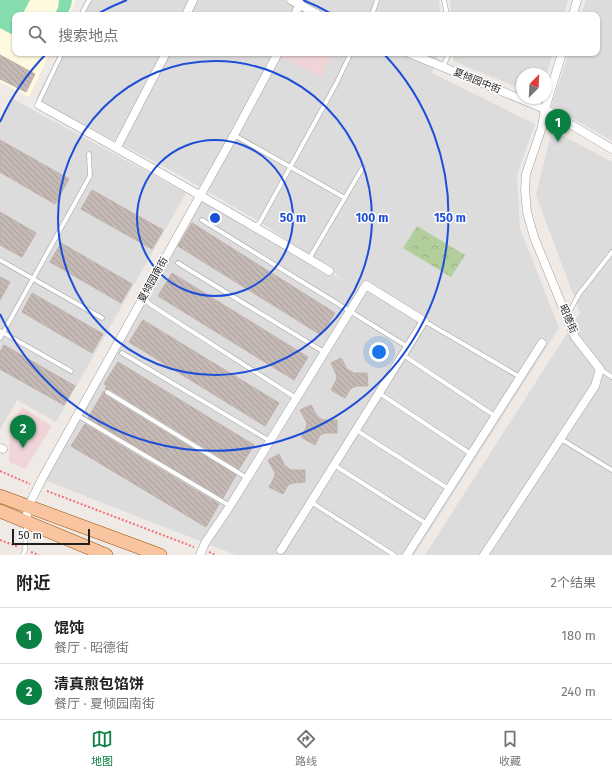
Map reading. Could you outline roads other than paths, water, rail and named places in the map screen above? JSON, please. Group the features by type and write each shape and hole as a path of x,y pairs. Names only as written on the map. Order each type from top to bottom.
{"main road":[{"path":"0,496 160,555"},
{"path":"0,512 106,555"}],"street":[{"path":"187,12 193,0"},
{"path":"292,0 300,2 315,12"},
{"path":"574,12 577,0"},
{"path":"296,12 300,2"},
{"path":"117,147 164,56"},
{"name":"夏倾园南街","path":"26,522 28,507 38,487 276,56"},
{"name":"夏倾园中街","path":"416,56 545,109 612,149"},
{"name":"昭德街","path":"561,56 545,109 542,127 526,174 525,190 527,212 534,237 575,336 600,369"},
{"path":"39,105 117,147 329,271"},
{"path":"201,552 205,543 230,506 366,285 424,321 281,550"},
{"path":"407,555 542,343"},
{"path":"484,555 595,386 600,369"}],"lane":[{"path":"83,12 89,0"},
{"path":"373,12 377,0"},
{"path":"444,0 447,12"},
{"path":"39,105 39,101 61,56"},
{"path":"255,227 260,222 336,84 349,56"},
{"path":"443,67 448,56"},
{"path":"234,135 345,198"},
{"path":"0,338 1,332 33,279 90,176 89,154"},
{"path":"309,259 363,167"},
{"path":"202,220 408,347"},
{"path":"566,314 571,309 579,294 612,252"},
{"path":"0,260 102,318"},
{"path":"178,263 324,352"},
{"path":"146,300 296,398"},
{"path":"424,321 520,377"},
{"path":"1,332 71,371"},
{"path":"122,353 270,441"},
{"path":"403,354 496,416"},
{"path":"600,369 612,377"},
{"path":"106,392 247,478"},
{"path":"379,393 471,454"},
{"path":"82,418 230,506"},
{"path":"356,430 449,489"},
{"path":"560,439 612,470"},
{"path":"334,466 427,524"},
{"path":"311,502 394,555"},
{"path":"23,555 25,550 26,522"}],"place":[{"name":"馄饨","path":"558,142"},
{"name":"清真煎包馅饼","path":"23,448"}]}
